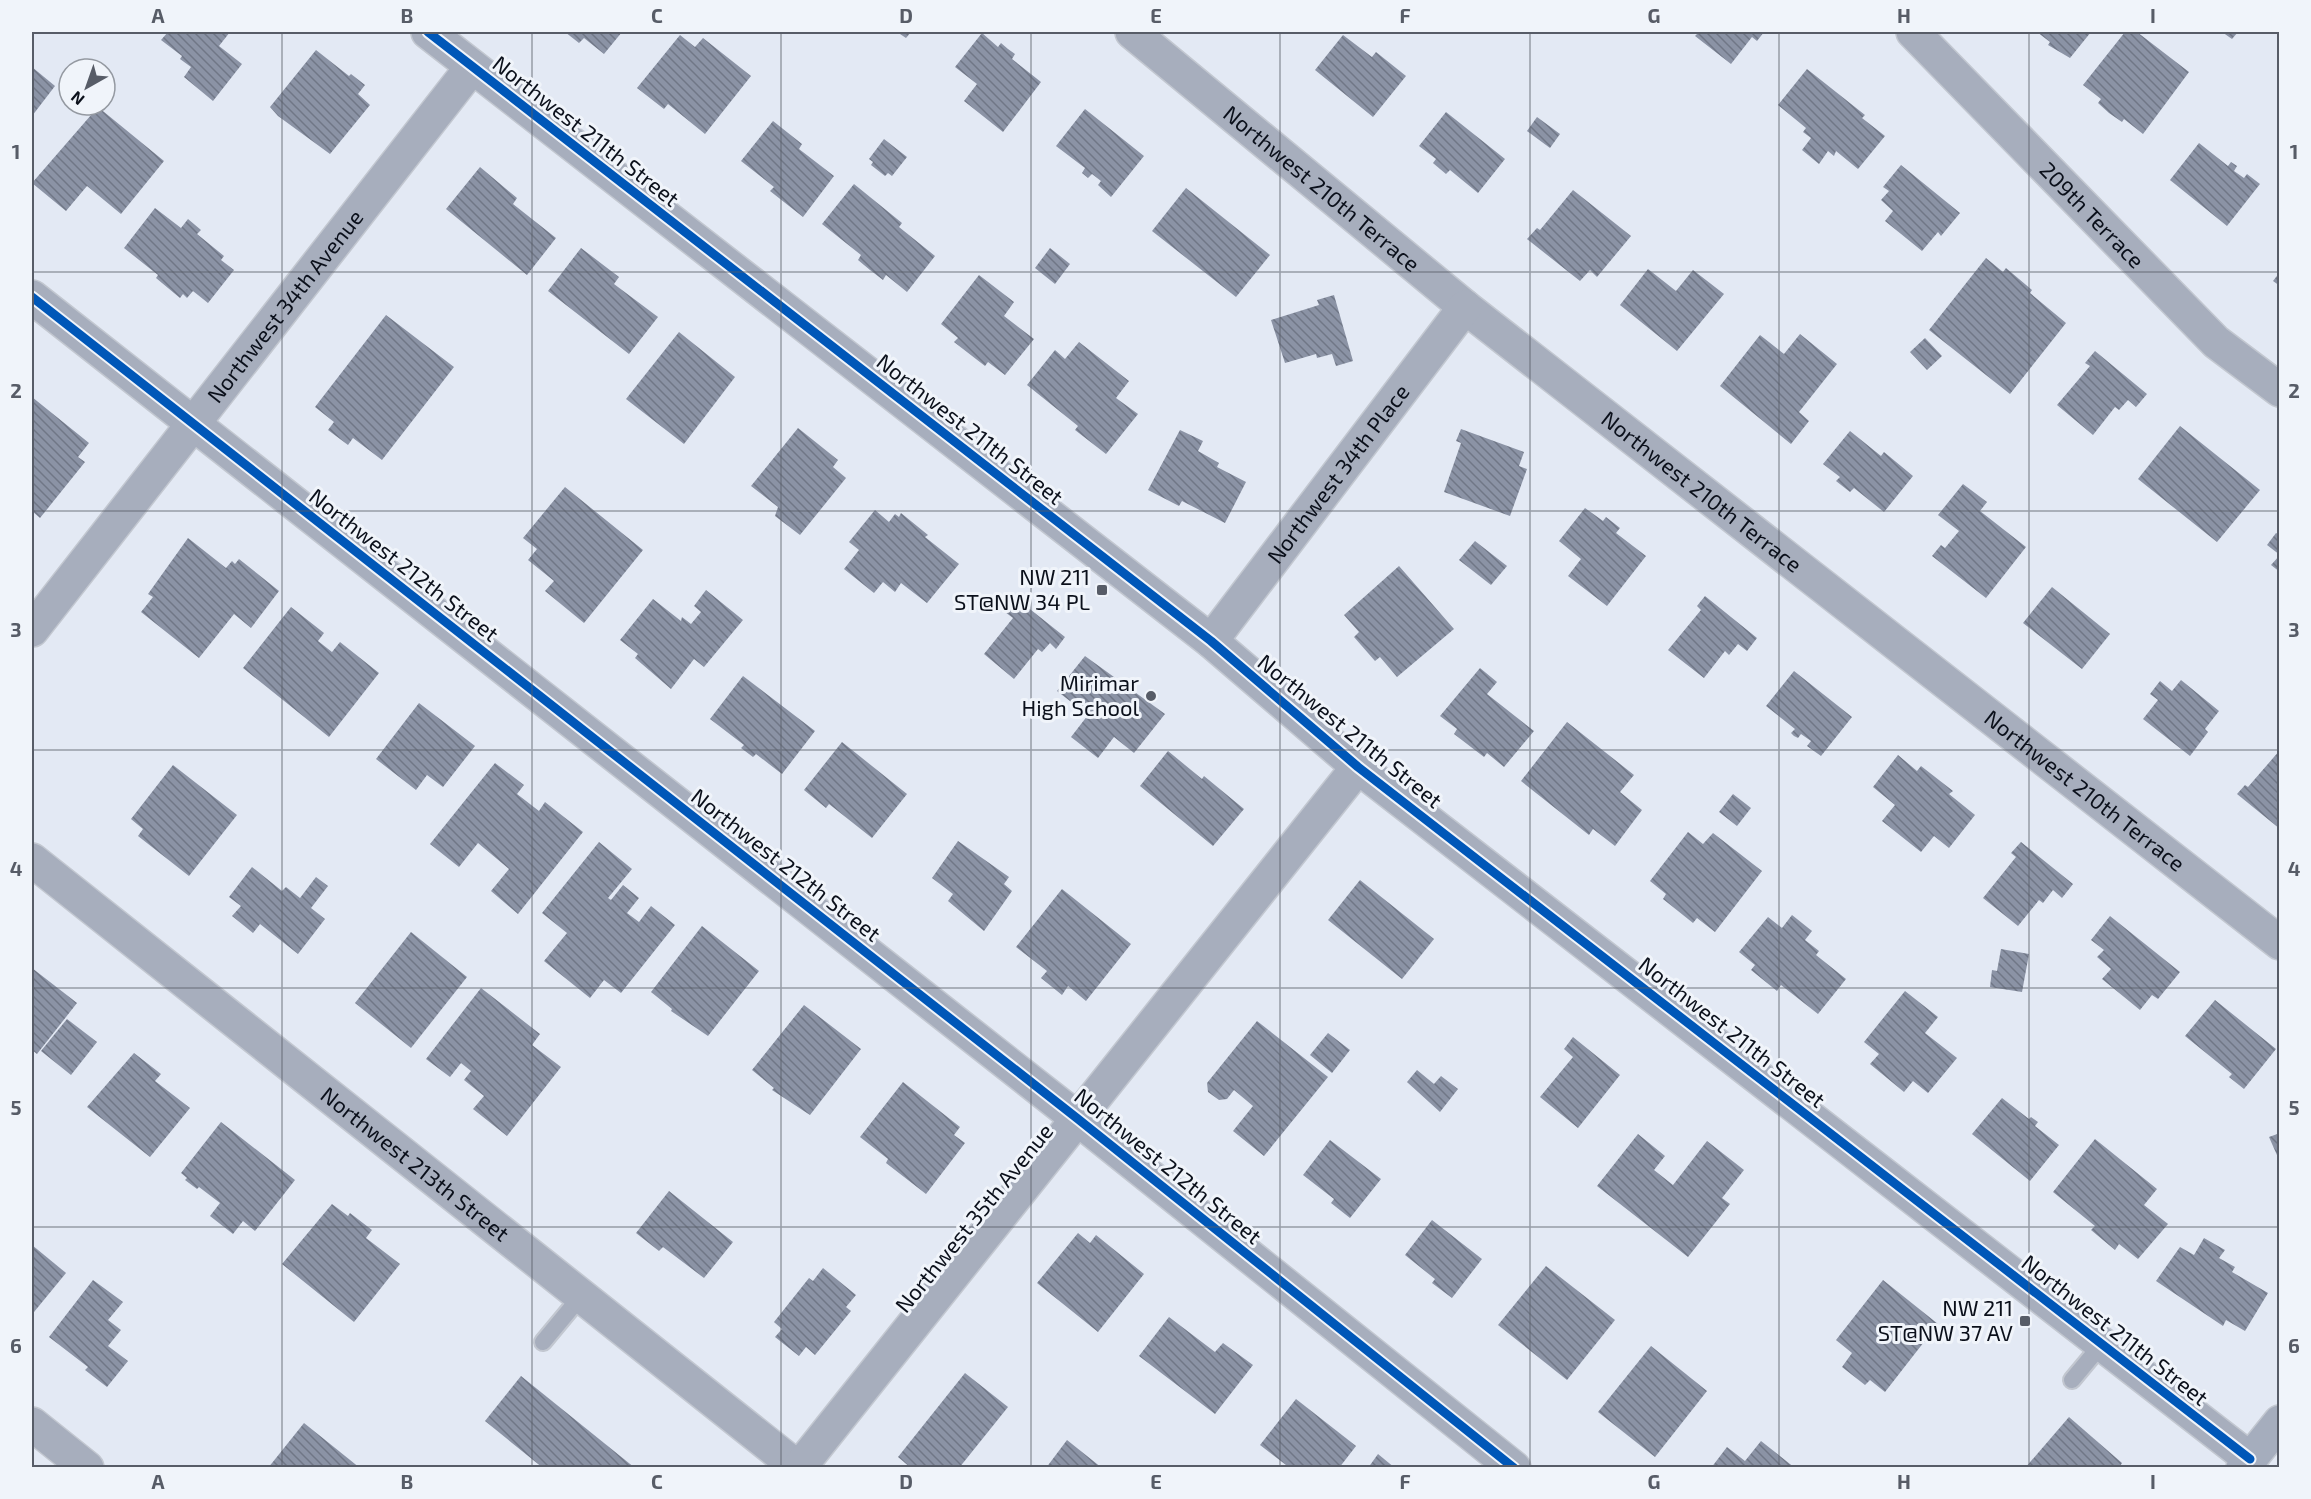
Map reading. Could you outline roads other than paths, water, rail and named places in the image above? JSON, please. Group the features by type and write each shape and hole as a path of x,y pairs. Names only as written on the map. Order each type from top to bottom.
{"main road":[{"path":"2247,1463 2280,1422"}],"street":[{"name":"Northwest 211th Street","path":"428,32 1211,641 1358,767 2102,1344 2247,1463"},
{"name":"Northwest 210th Terrace","path":"1132,32 1465,307 2280,943"},
{"name":"209th Terrace","path":"1913,32 2216,342 2280,390"},
{"name":"Northwest 34th Avenue","path":"32,630 472,67"},
{"name":"Northwest 212th Street","path":"32,297 1078,1119 1514,1467"},
{"name":"Northwest 34th Place","path":"1211,641 1465,307"},
{"name":"Northwest 35th Avenue","path":"799,1467 1358,767"},
{"name":"Northwest 213th Street","path":"32,860 799,1467"},
{"path":"32,1424 87,1467"}],"lane":[{"path":"543,1342 582,1295"},
{"path":"2072,1380 2102,1344"}],"place":[{"name":"NW 211 ST@NW 34 PL","path":"1102,590"},
{"name":"Mirimar High School","path":"1151,696"},
{"name":"NW 211 ST@NW 37 AV","path":"2025,1321"}]}
